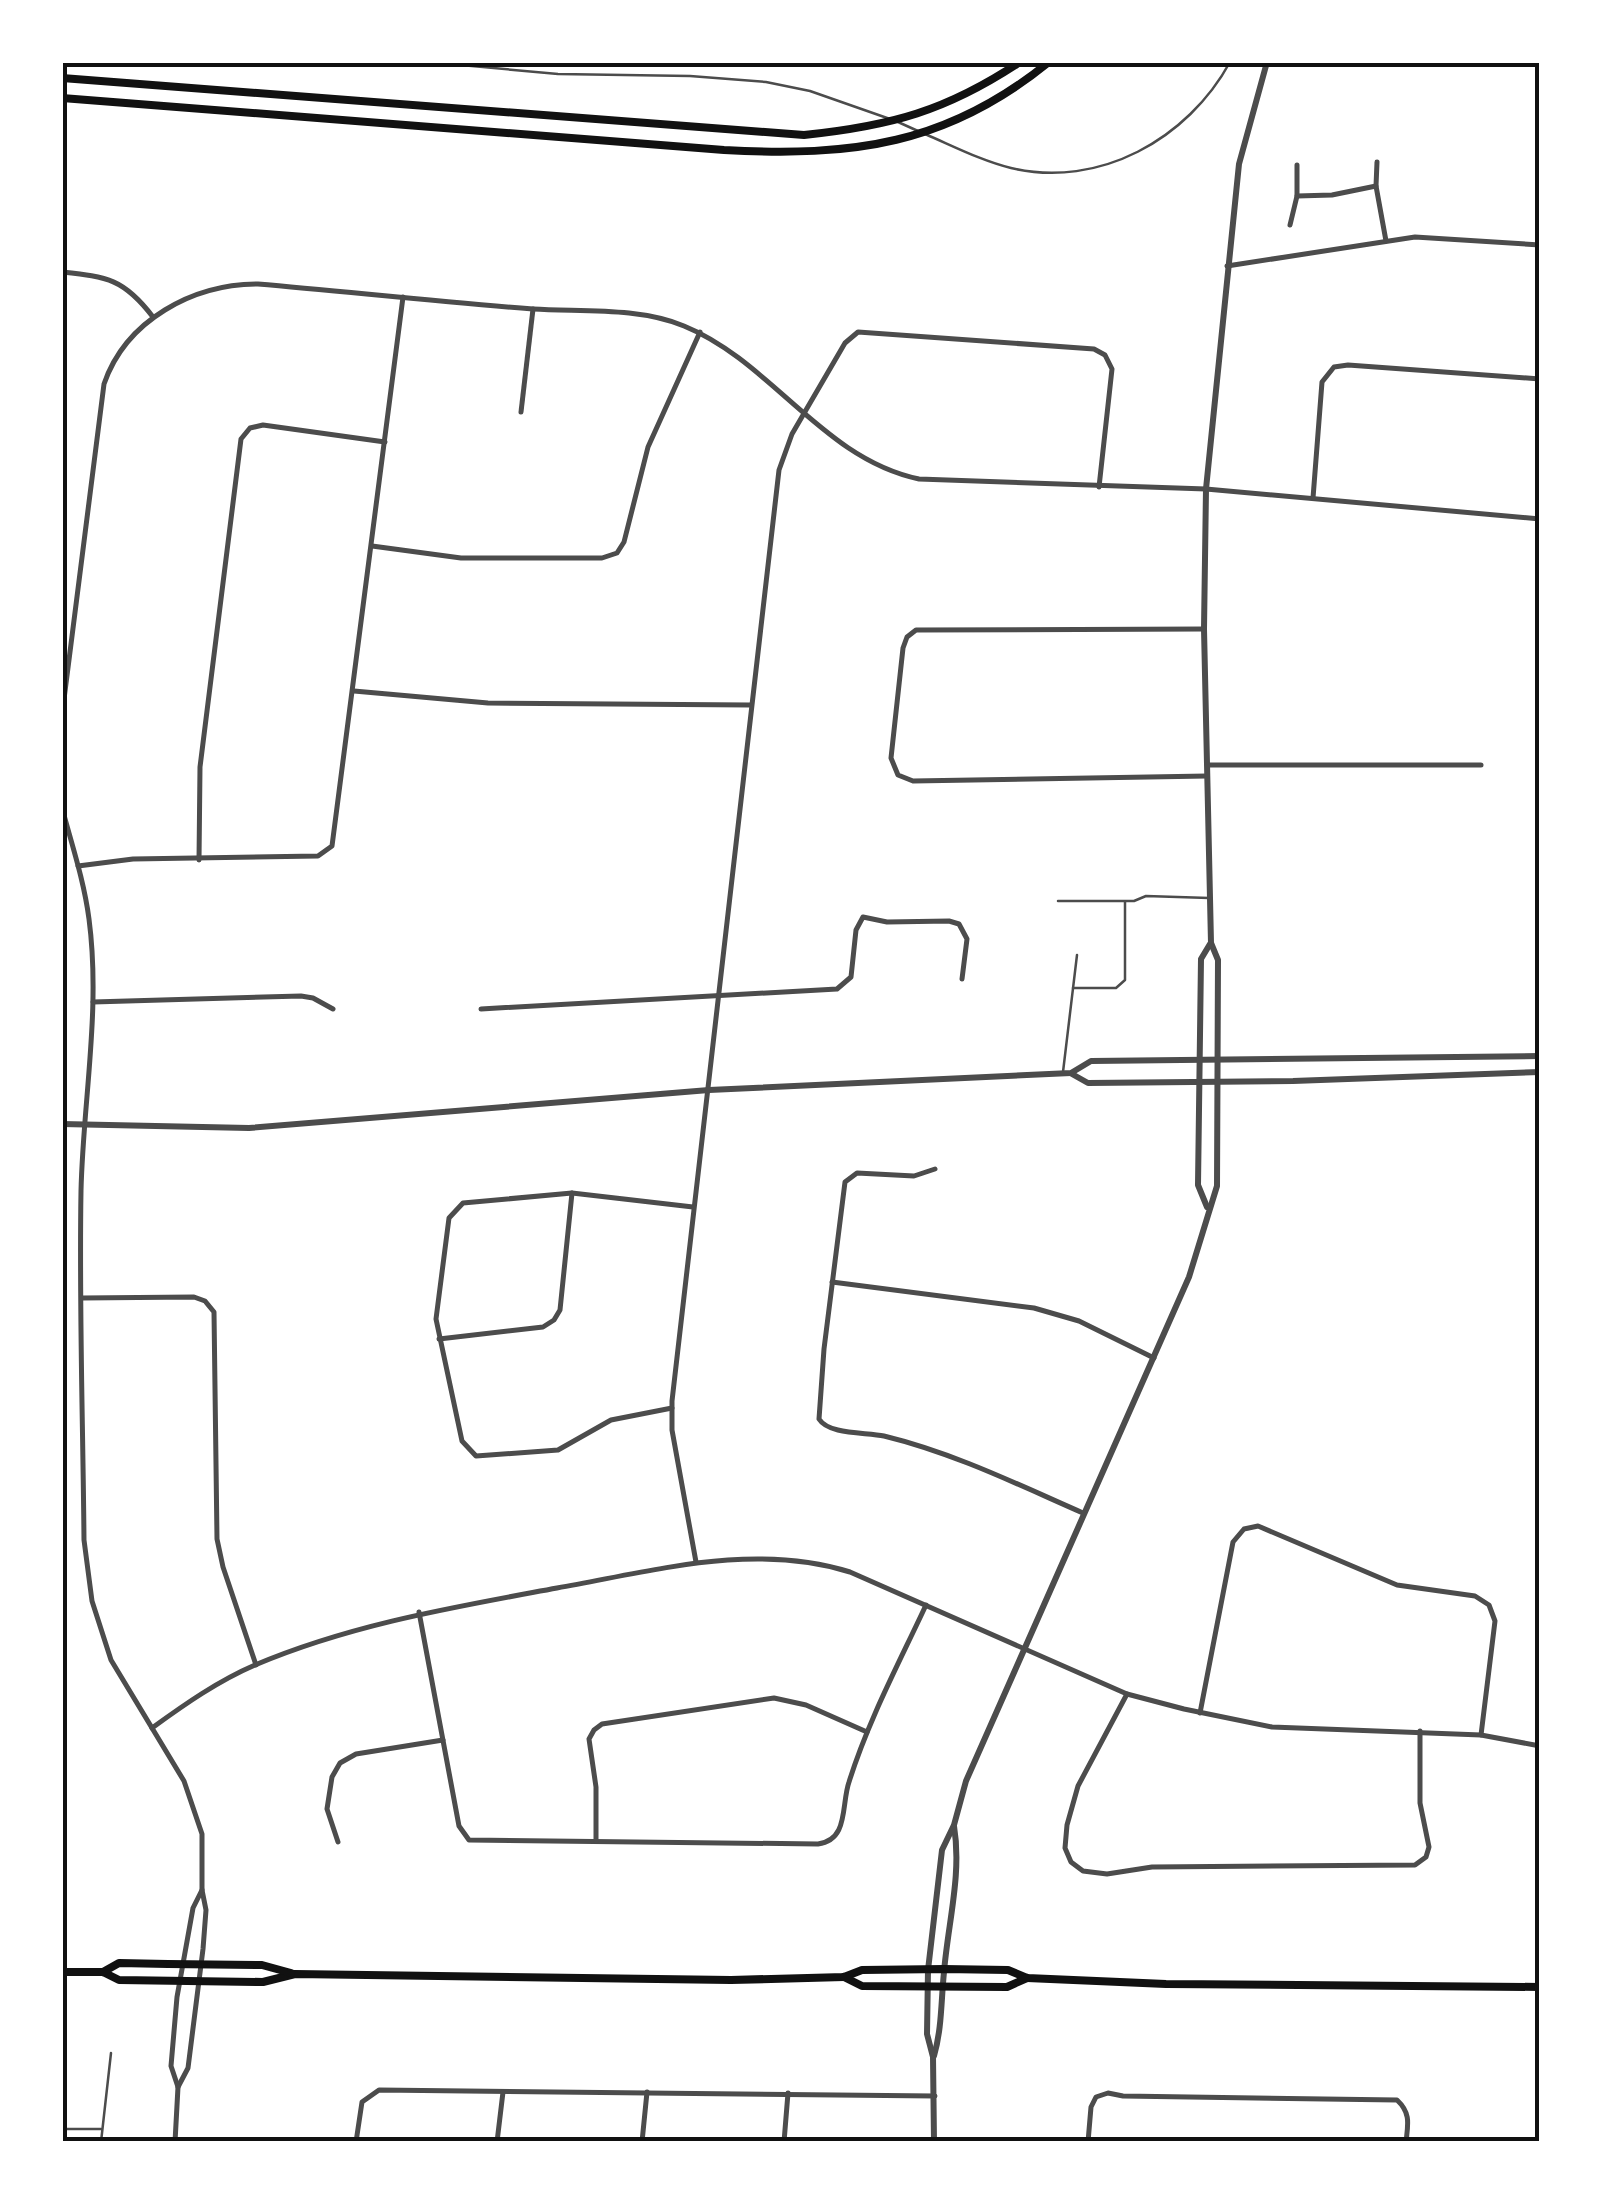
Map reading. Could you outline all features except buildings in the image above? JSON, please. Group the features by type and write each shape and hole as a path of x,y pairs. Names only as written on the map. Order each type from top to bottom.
{"main road":[{"path":"62,78 804,135 890,124 988,83 1020,62"},
{"path":"62,98 724,150 821,153 930,132 995,101 1050,62"},
{"path":"62,1972 102,1972 119,1964 184,1964 262,1965 295,1974 712,1980 844,1977 862,1970 944,1969 1008,1970 1027,1978 1166,1984 1540,1987"},
{"path":"102,1972 119,1980 181,1982 263,1982 295,1974"},
{"path":"844,1977 862,1986 1008,1987 1027,1978"}],"street":[{"path":"934,2142 935,2096 933,2057 927,2034 927,1986 942,1850 954,1825 966,1781 1189,1277 1217,1186 1218,960 1210,943 1204,629 1206,489 1239,164 1267,62"},
{"path":"1377,162 1376,186 1386,241"},
{"path":"1290,225 1297,196 1298,165"},
{"path":"1297,196 1332,195 1376,186"},
{"path":"1227,266 1434,237 1540,245"},
{"path":"62,272 119,283 138,296 153,316"},
{"path":"62,714 104,384 116,357 153,316 200,293 245,284 644,315 700,332 738,354 804,413 864,459 908,476 1206,489 1540,519"},
{"path":"78,866 134,859 318,856 330,849 354,691 403,297"},
{"path":"521,412 533,308"},
{"path":"696,1562 672,1430 672,1408 721,995 750,706 785,447 847,339 862,331 1094,349 1105,355 1112,369 1099,486"},
{"path":"372,546 461,558 604,558 616,553 624,542 648,446 700,332"},
{"path":"1312,498 1322,382 1332,368 1348,365 1540,379"},
{"path":"200,860 200,767 240,439 250,428 263,425 385,442"},
{"path":"1204,629 920,629 910,634 904,644 891,758 898,775 913,781 1207,776"},
{"path":"354,691 488,703 750,706"},
{"path":"1207,765 1482,765"},
{"path":"62,808 90,924 93,1002 90,1076 83,1124 81,1298 84,1540 90,1585 96,1618 111,1660 184,1781 197,1812 203,1850 206,1910 201,1965 188,2068 178,2087"},
{"path":"481,1009 842,987 851,975 856,930 863,917 887,922 956,922 967,939 962,980"},
{"path":"1208,1208 1198,1185 1201,959 1210,943"},
{"path":"93,1002 300,996 333,1009"},
{"path":"62,1124 249,1128 709,1090 1067,1074 1091,1062 1540,1056"},
{"path":"1067,1074 1088,1083 1217,1083 1540,1072"},
{"path":"935,1169 914,1176 859,1172 849,1176 844,1186 818,1412 825,1428 904,1442 981,1468 1084,1513"},
{"path":"672,1408 611,1420 558,1450 476,1456 462,1441 439,1339 436,1308 449,1218 454,1209 466,1202 572,1192 693,1207"},
{"path":"439,1339 543,1327 553,1322 560,1310 572,1192"},
{"path":"832,1282 1034,1308 1079,1321 1154,1358"},
{"path":"81,1298 194,1297 205,1301 214,1312 217,1538 222,1567 256,1664"},
{"path":"1200,1713 1233,1542 1244,1528 1258,1526 1396,1585 1475,1596 1487,1603 1495,1621 1480,1735"},
{"path":"152,1728 189,1701 256,1664 420,1612 696,1562 756,1558 808,1561 850,1572 1127,1694 1200,1713 1272,1727 1480,1735 1540,1746"},
{"path":"420,1612 459,1826 469,1840 826,1843 839,1833 848,1784 867,1732 926,1604"},
{"path":"1127,1694 1078,1786 1067,1825 1065,1848 1071,1862 1084,1871 1107,1874 1152,1867 1415,1865 1426,1856 1429,1847 1420,1802 1420,1731"},
{"path":"596,1841 596,1787 590,1739 602,1724 774,1698 806,1705 867,1732"},
{"path":"338,1842 327,1809 332,1777 340,1763 356,1754 443,1740"},
{"path":"933,2057 940,2034 959,1853 954,1825"},
{"path":"175,2142 178,2087 171,2066 193,1908 202,1890"},
{"path":"356,2142 362,2102 379,2090 935,2096"},
{"path":"498,2142 502,2092"},
{"path":"642,2142 647,2092"},
{"path":"784,2142 788,2093"},
{"path":"1088,2142 1091,2107 1096,2097 1108,2093 1397,2100 1409,2116 1406,2142"}],"lane":[{"path":"428,62 558,74 728,78 796,88 852,103 1012,168 1046,172 1080,170 1140,153 1194,113 1230,62"},
{"path":"1058,901 1126,901 1146,896 1211,898"},
{"path":"1073,988 1116,988 1126,980 1126,901"},
{"path":"1067,1074 1077,955"},
{"path":"100,2142 112,2053"},
{"path":"62,2129 101,2129"}]}
